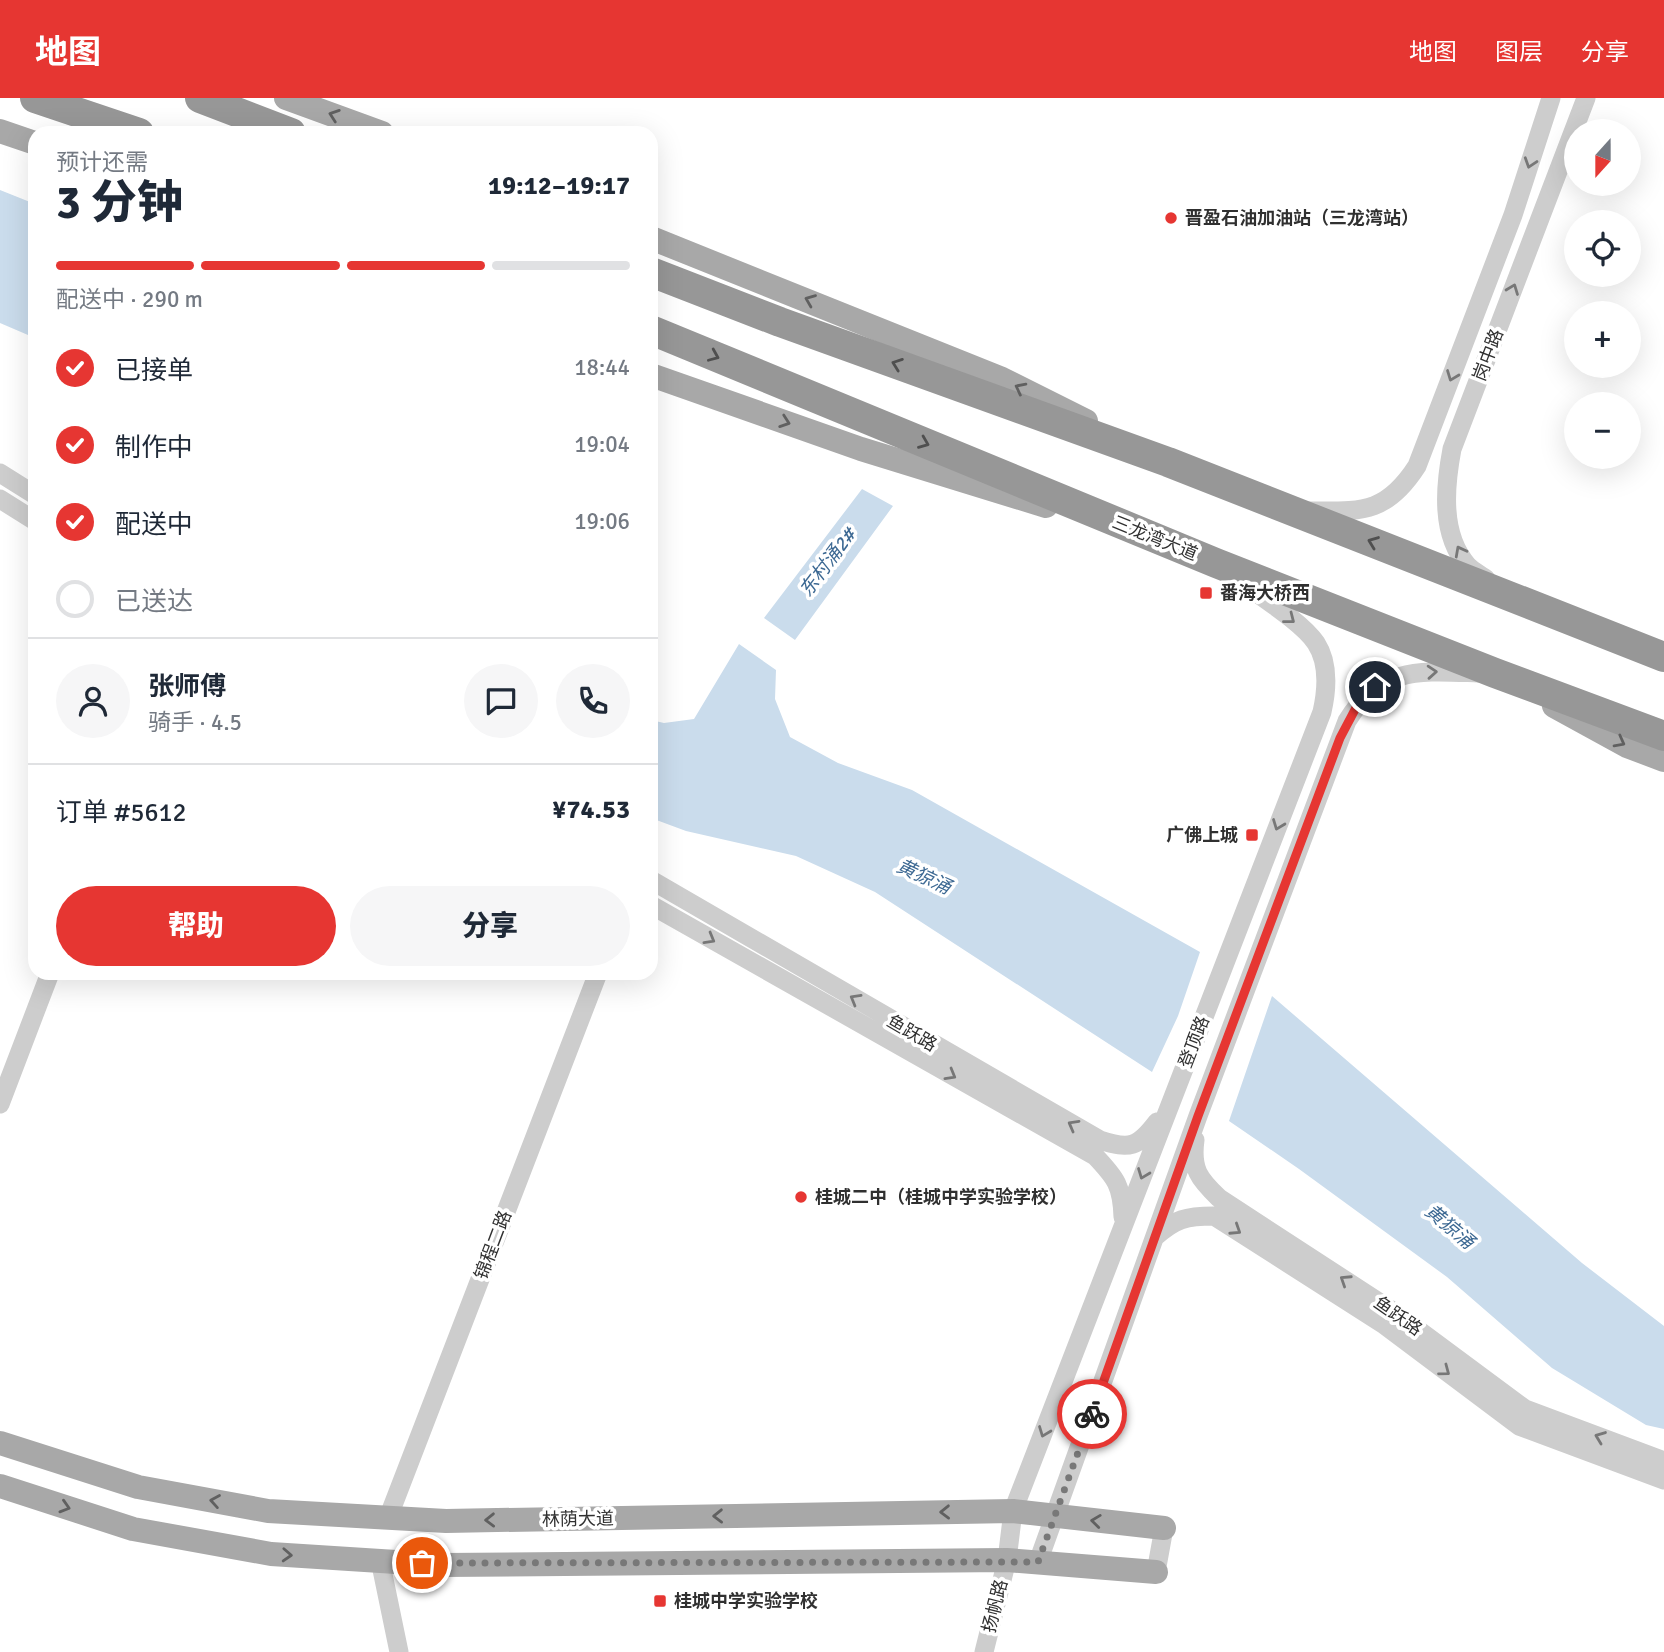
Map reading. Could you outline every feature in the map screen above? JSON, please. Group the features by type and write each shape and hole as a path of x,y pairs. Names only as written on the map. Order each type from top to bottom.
{"highway":[{"path":"35,98 118,126"},
{"path":"200,98 273,126"},
{"path":"658,275 780,322 1168,462 1664,657"},
{"name":"三龙湾大道","path":"658,333 1216,563 1664,736"}],"main road":[{"path":"286,98 363,126"},
{"path":"0,131 28,141"},
{"path":"658,241 1002,379 1168,462"},
{"path":"658,377 861,449 1168,543"},
{"path":"1510,596 1664,642"},
{"path":"1496,673 1627,746 1664,760"},
{"name":"林荫大道","path":"0,1443 138,1487 268,1511 446,1521 1013,1511 1164,1528"},
{"path":"0,1486 134,1528 271,1554 443,1565 1007,1560 1156,1572"}],"street":[{"name":"岗中路","path":"1295,511 1359,511 1378,505 1409,480 1417,466 1513,215 1551,98"},
{"name":"岗中路","path":"1510,596 1469,567 1456,547 1447,513 1447,474 1452,449 1586,98"},
{"path":"1417,466 1425,477 1436,480 1447,474"},
{"path":"0,473 28,491"},
{"path":"0,499 28,517"},
{"name":"登顶路","path":"1007,1560 1013,1511 1322,712 1327,691 1325,670 1316,643 1296,623 1216,563"},
{"name":"登顶路","path":"1038,1562 1198,1116 1348,721 1359,702 1375,687 1404,675 1443,671 1496,673"},
{"path":"1322,712 1337,700 1344,702 1348,710 1348,721"},
{"name":"鱼跃路","path":"658,884 1100,1140 1122,1147 1144,1139 1169,1108"},
{"name":"鱼跃路","path":"658,909 1094,1156 1111,1173 1123,1194 1124,1224"},
{"path":"0,1104 47,980"},
{"name":"锦程二路","path":"388,1518 595,980"},
{"name":"鱼跃路","path":"1198,1116 1193,1158 1201,1180 1219,1198 1394,1312 1525,1409 1664,1461"},
{"name":"鱼跃路","path":"1154,1238 1171,1223 1192,1216 1214,1216 1383,1324 1519,1426 1664,1480"},
{"path":"1156,1572 1164,1528"},
{"path":"380,1560 399,1652"},
{"name":"扬帆路","path":"984,1652 1007,1560"}],"water":[{"path":"0,190 28,201 28,335 0,323"},
{"name":"东村涌2#","path":"862,489 893,506 795,640 764,618"},
{"name":"黄猄涌","path":"739,644 776,670 775,699 790,737 838,763 912,790 1200,952 1178,1016 1152,1072 875,892 796,856 686,831 658,821 658,722 694,719"},
{"name":"黄猄涌","path":"1272,996 1582,1263 1664,1326 1664,1429 1646,1425 1552,1368 1447,1277 1229,1121"}],"way so far":[{"path":"422,1563 1038,1562 1092,1414"}],"place":[{"name":"晋盈石油加油站（三龙湾站）","path":"1171,218"},
{"name":"番海大桥西","path":"1206,593"},
{"name":"广佛上城","path":"1252,835"},
{"name":"桂城二中（桂城中学实验学校）","path":"801,1197"},
{"name":"桂城中学实验学校","path":"660,1601"}],"route":[{"path":"1092,1414 1198,1116 1340,738 1359,702 1375,687"}]}
